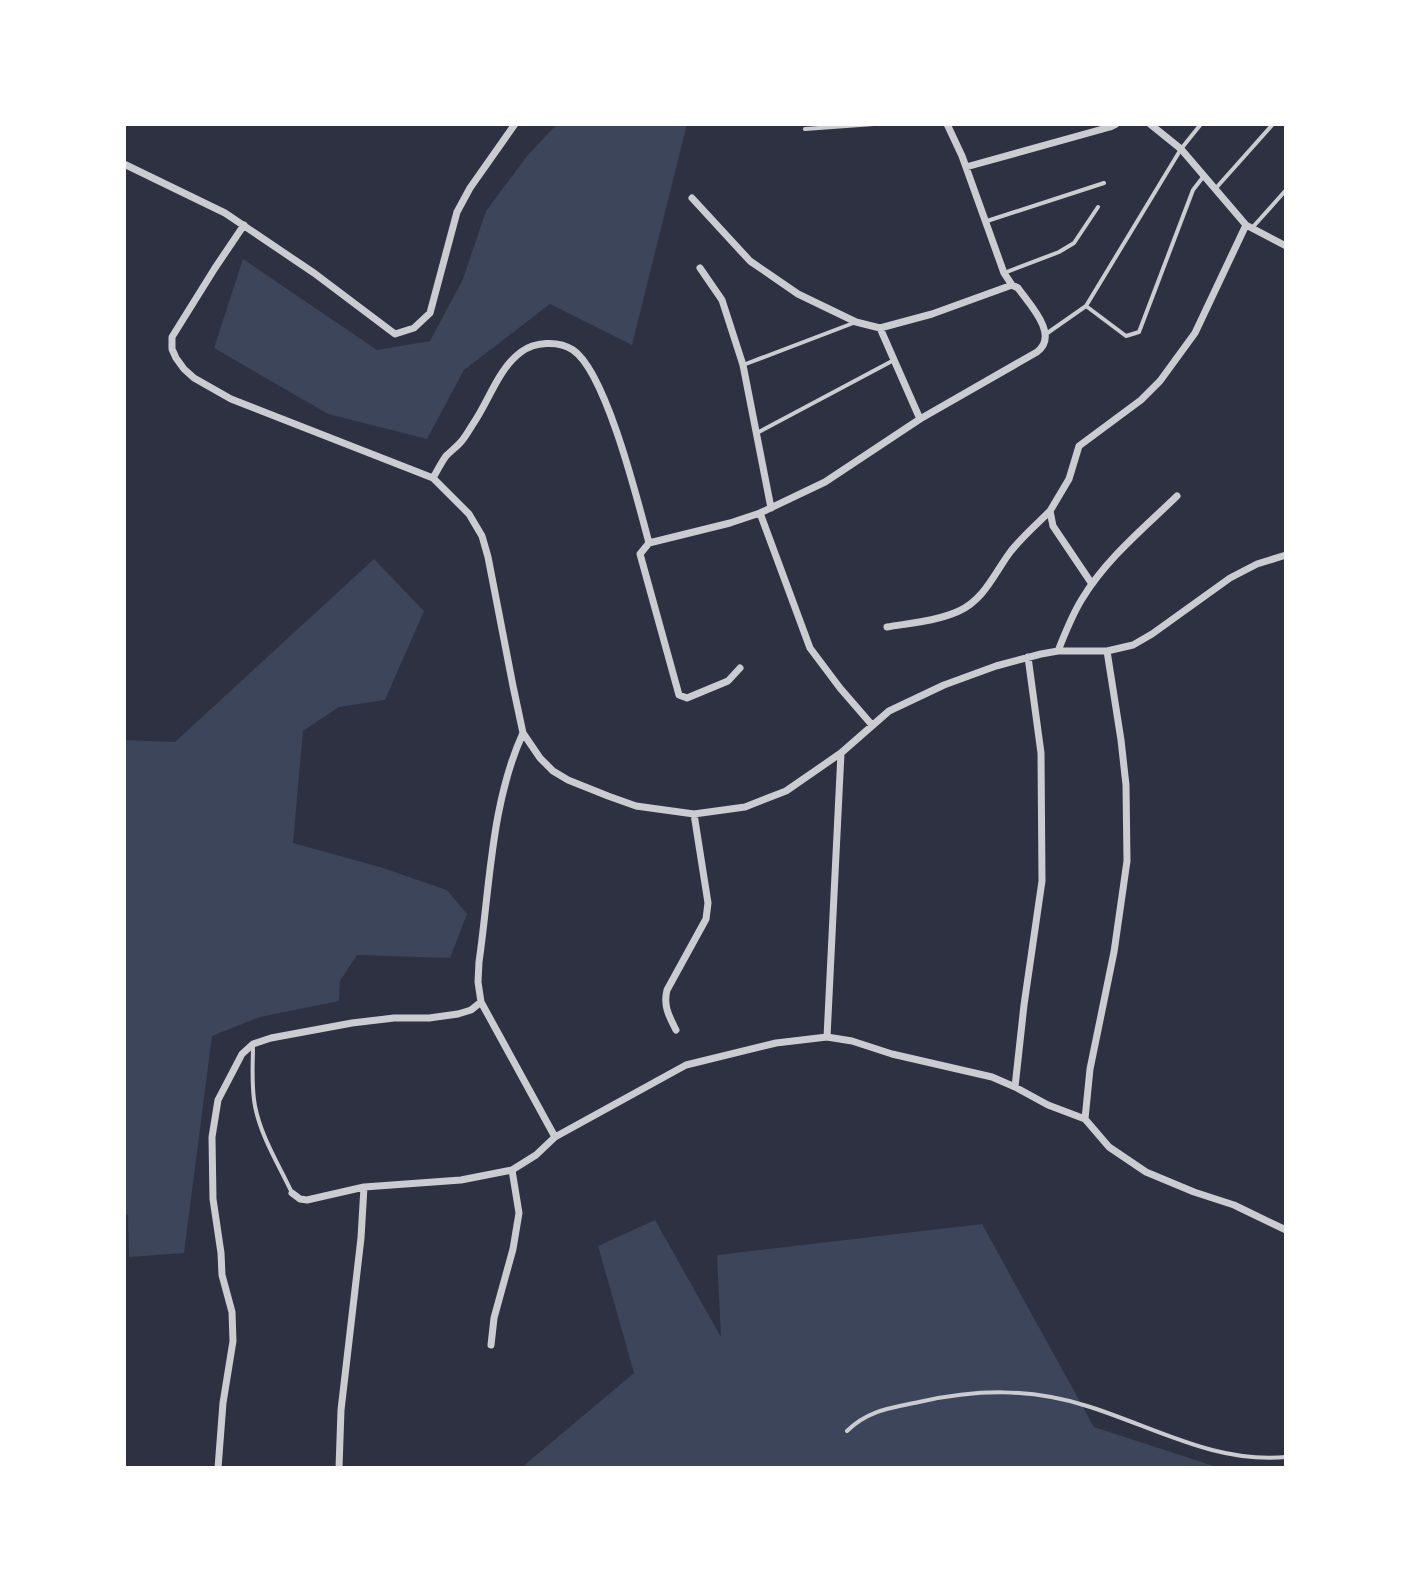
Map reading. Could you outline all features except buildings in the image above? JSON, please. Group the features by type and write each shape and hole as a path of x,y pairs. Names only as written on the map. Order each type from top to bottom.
{"street":[{"path":"124,164 225,213 314,273 395,334 414,328 430,313 457,212 515,124"},
{"path":"740,668 728,681 687,698 679,695 640,554 649,543 760,513 825,482 920,419 1037,352 1046,341 1044,327 1004,273 947,124"},
{"path":"966,167 1116,124"},
{"path":"1150,124 1181,149 1249,226 1286,246"},
{"path":"692,198 750,261 798,294 856,322 880,328 932,314 1012,285"},
{"path":"244,225 172,337 176,358 194,378 231,399 433,478 469,514 482,536 523,733 553,771 568,780 636,806 694,814 745,807 786,791 841,753 889,711 916,697 1028,657 1058,651 1107,651 1133,645 1230,578 1257,564 1286,555"},
{"path":"887,627 942,617 962,610 978,598 1028,531 1050,511 1069,479 1079,446 1141,400 1160,381 1195,333 1249,226"},
{"path":"700,268 722,300 743,365 771,508"},
{"path":"880,328 920,419"},
{"path":"433,478 483,409 509,363 523,351 539,344 557,344 574,350 599,389 618,438 649,543"},
{"path":"1058,651 1076,610 1092,584 1127,544 1177,496"},
{"path":"1050,511 1053,526 1092,584"},
{"path":"760,513 810,648 872,725"},
{"path":"1085,1119 1090,1069 1114,952 1127,861 1126,785 1107,651"},
{"path":"1015,1087 1042,881 1041,753 1028,657"},
{"path":"523,733 510,769 498,819 478,982 481,1002 555,1137"},
{"path":"827,1037 841,753"},
{"path":"676,1030 664,1001 706,919 708,903 694,814"},
{"path":"218,1468 223,1403 233,1341 232,1312 222,1275 213,1199 212,1137 218,1100 242,1054 253,1044 271,1038 352,1023 458,1014 471,1010 481,1002"},
{"path":"292,1193 307,1200 364,1187 461,1180 512,1170 536,1155 555,1137 686,1065 776,1043 827,1037 992,1077 1048,1105 1085,1119 1109,1147 1146,1172 1234,1205 1286,1229 1286,1219"},
{"path":"491,1345 494,1318 513,1249 519,1213 512,1170"},
{"path":"339,1468 340,1419 364,1187"}],"lane":[{"path":"805,129 874,124"},
{"path":"1046,334 1086,306 1181,149 1201,124"},
{"path":"1216,189 1273,124"},
{"path":"1086,306 1126,336 1139,332 1193,190 1204,175"},
{"path":"985,221 1104,183"},
{"path":"1249,226 1286,190"},
{"path":"1004,273 1074,243 1098,207"},
{"path":"743,365 856,322"},
{"path":"755,434 894,360"},
{"path":"253,1044 253,1083 259,1123 292,1193"},
{"path":"847,1431 865,1417 888,1408 958,1395 1026,1392 1088,1406 1170,1438 1220,1452 1286,1457"}],"shaded area":[{"path":"557,124 687,124 632,345 550,304 464,370 427,439 328,414 214,348 243,259 377,350 430,341 463,279 486,211 527,156"},
{"path":"374,559 424,611 385,700 339,707 303,731 293,843 380,867 447,890 467,914 450,958 357,955 340,981 339,1001 260,1017 212,1036 184,1253 129,1257 128,1215 124,1212 124,740 175,742"},
{"path":"655,1220 721,1337 717,1255 982,1224 1094,1427 1220,1468 521,1468 634,1373 598,1246"}]}
